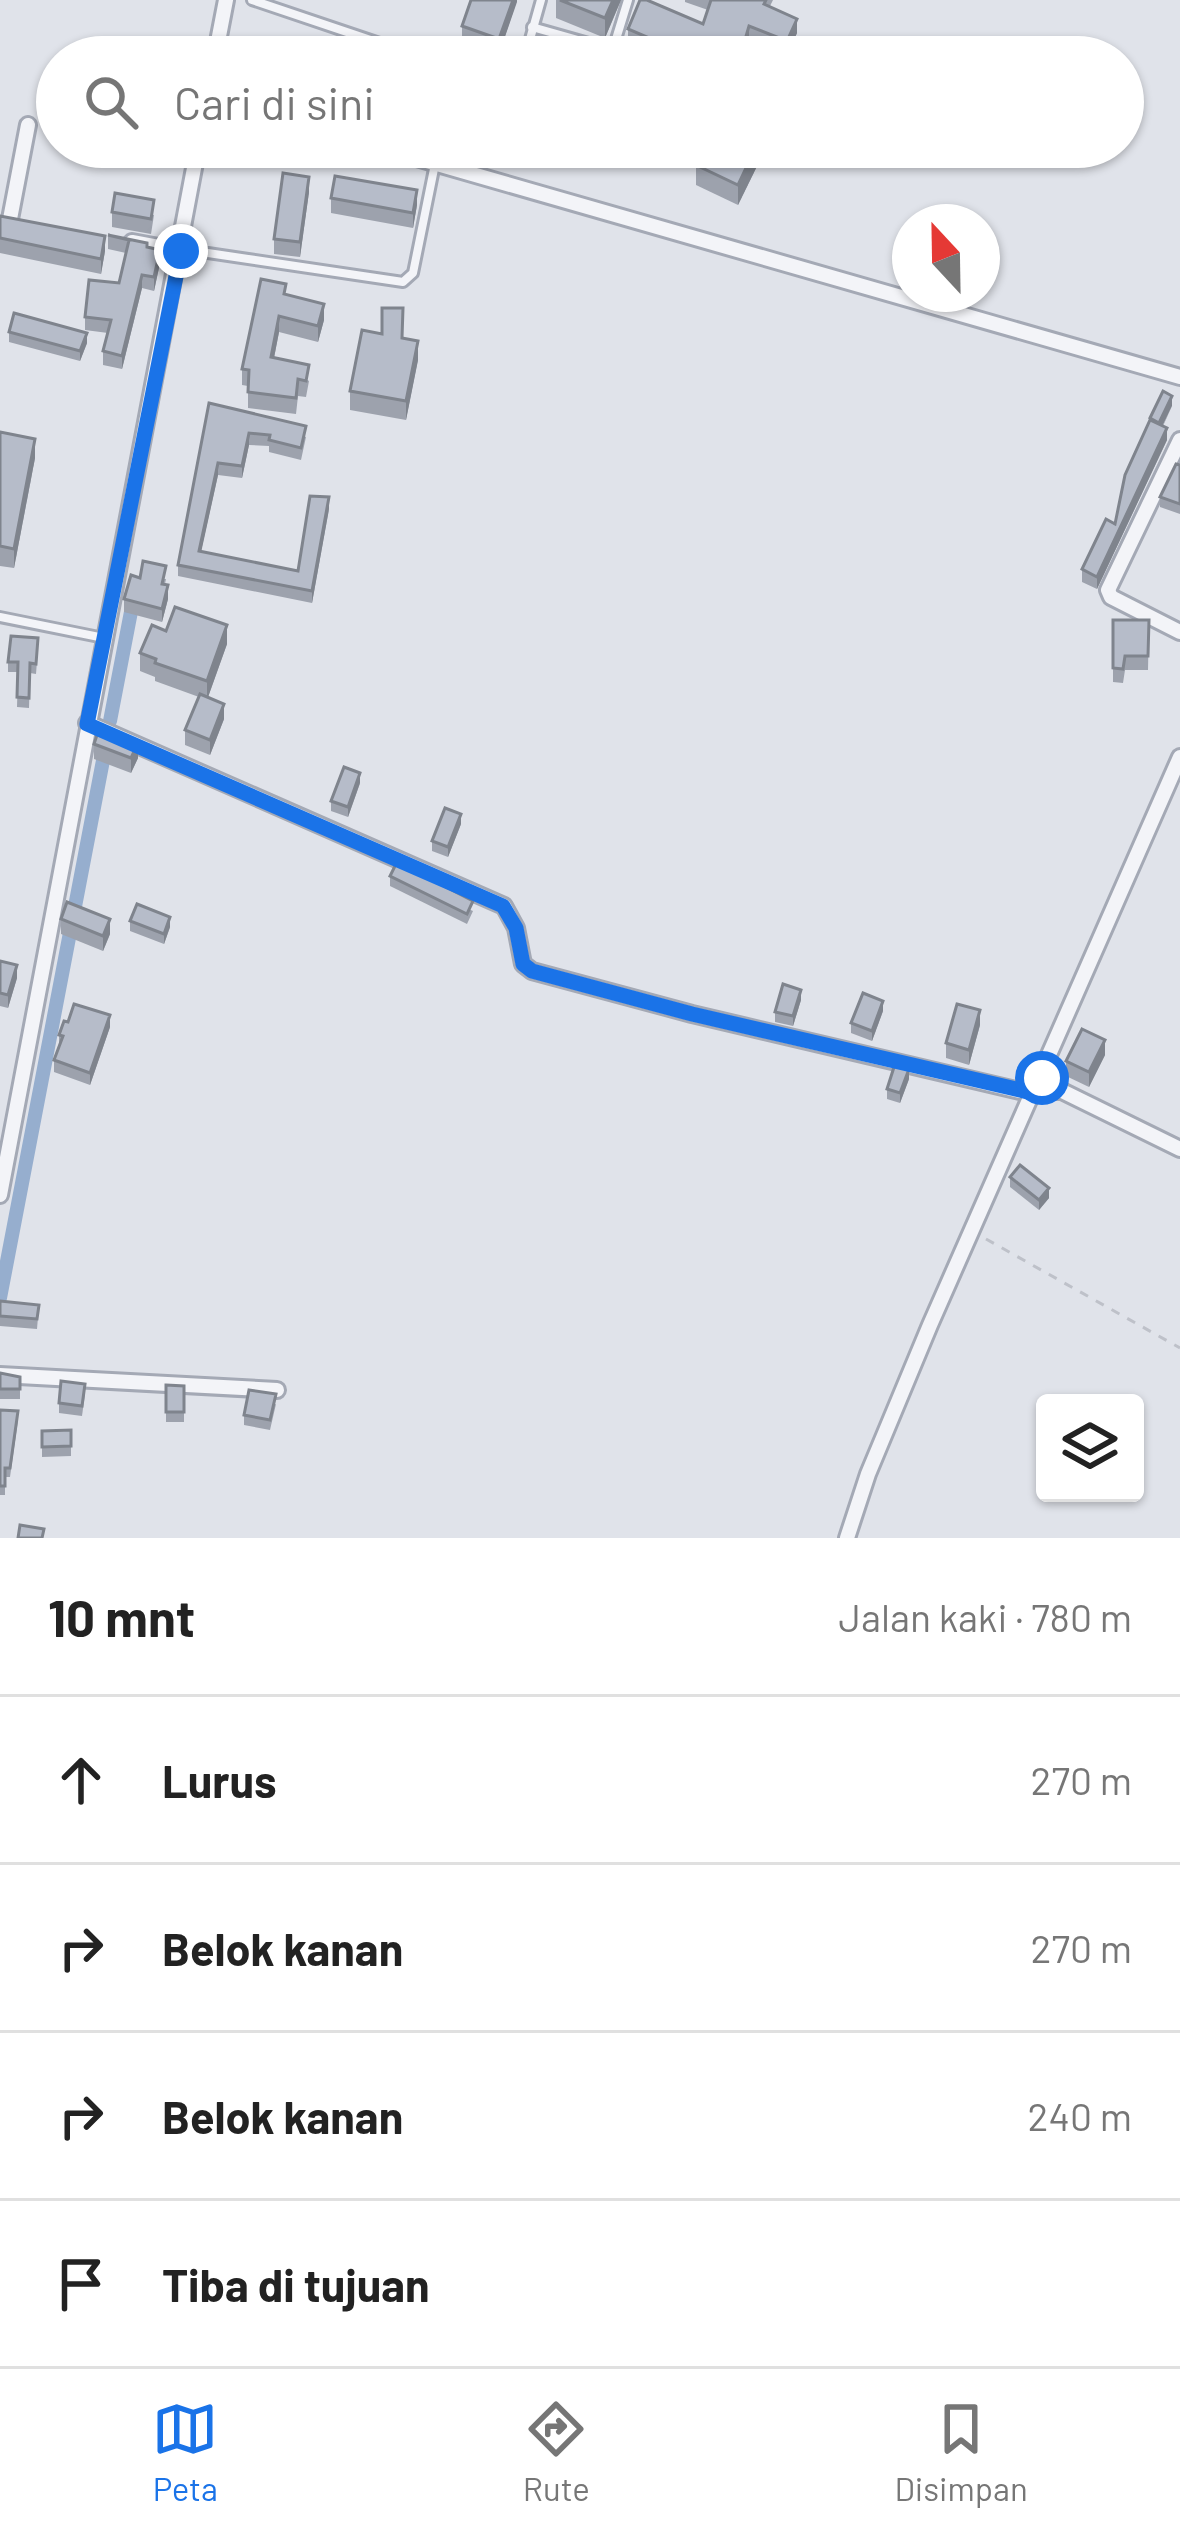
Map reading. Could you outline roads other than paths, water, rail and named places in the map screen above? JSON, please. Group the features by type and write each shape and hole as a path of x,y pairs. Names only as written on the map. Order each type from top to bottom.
{"street":[{"path":"219,36 226,0"},
{"path":"28,125 5,218 32,223"},
{"path":"0,1195 195,168"},
{"path":"453,168 1180,377"},
{"path":"117,239 181,250"},
{"path":"1180,440 1108,590 1111,597 1180,632"},
{"path":"87,724 503,906 516,928 523,964 532,971 692,1014 1035,1094 1062,1091 1180,1149"},
{"path":"847,1538 868,1474 1180,758"},
{"path":"0,1108 16,1112"},
{"path":"0,1375 277,1390"}],"lane":[{"path":"252,0 359,36"},
{"path":"530,36 541,0"},
{"path":"618,36 628,0"},
{"path":"532,27 566,36"},
{"path":"181,250 404,282 413,273 435,168"},
{"path":"0,617 105,638"}],"waterway":[{"path":"110,721 134,596"},
{"path":"0,1298 105,750"}]}
